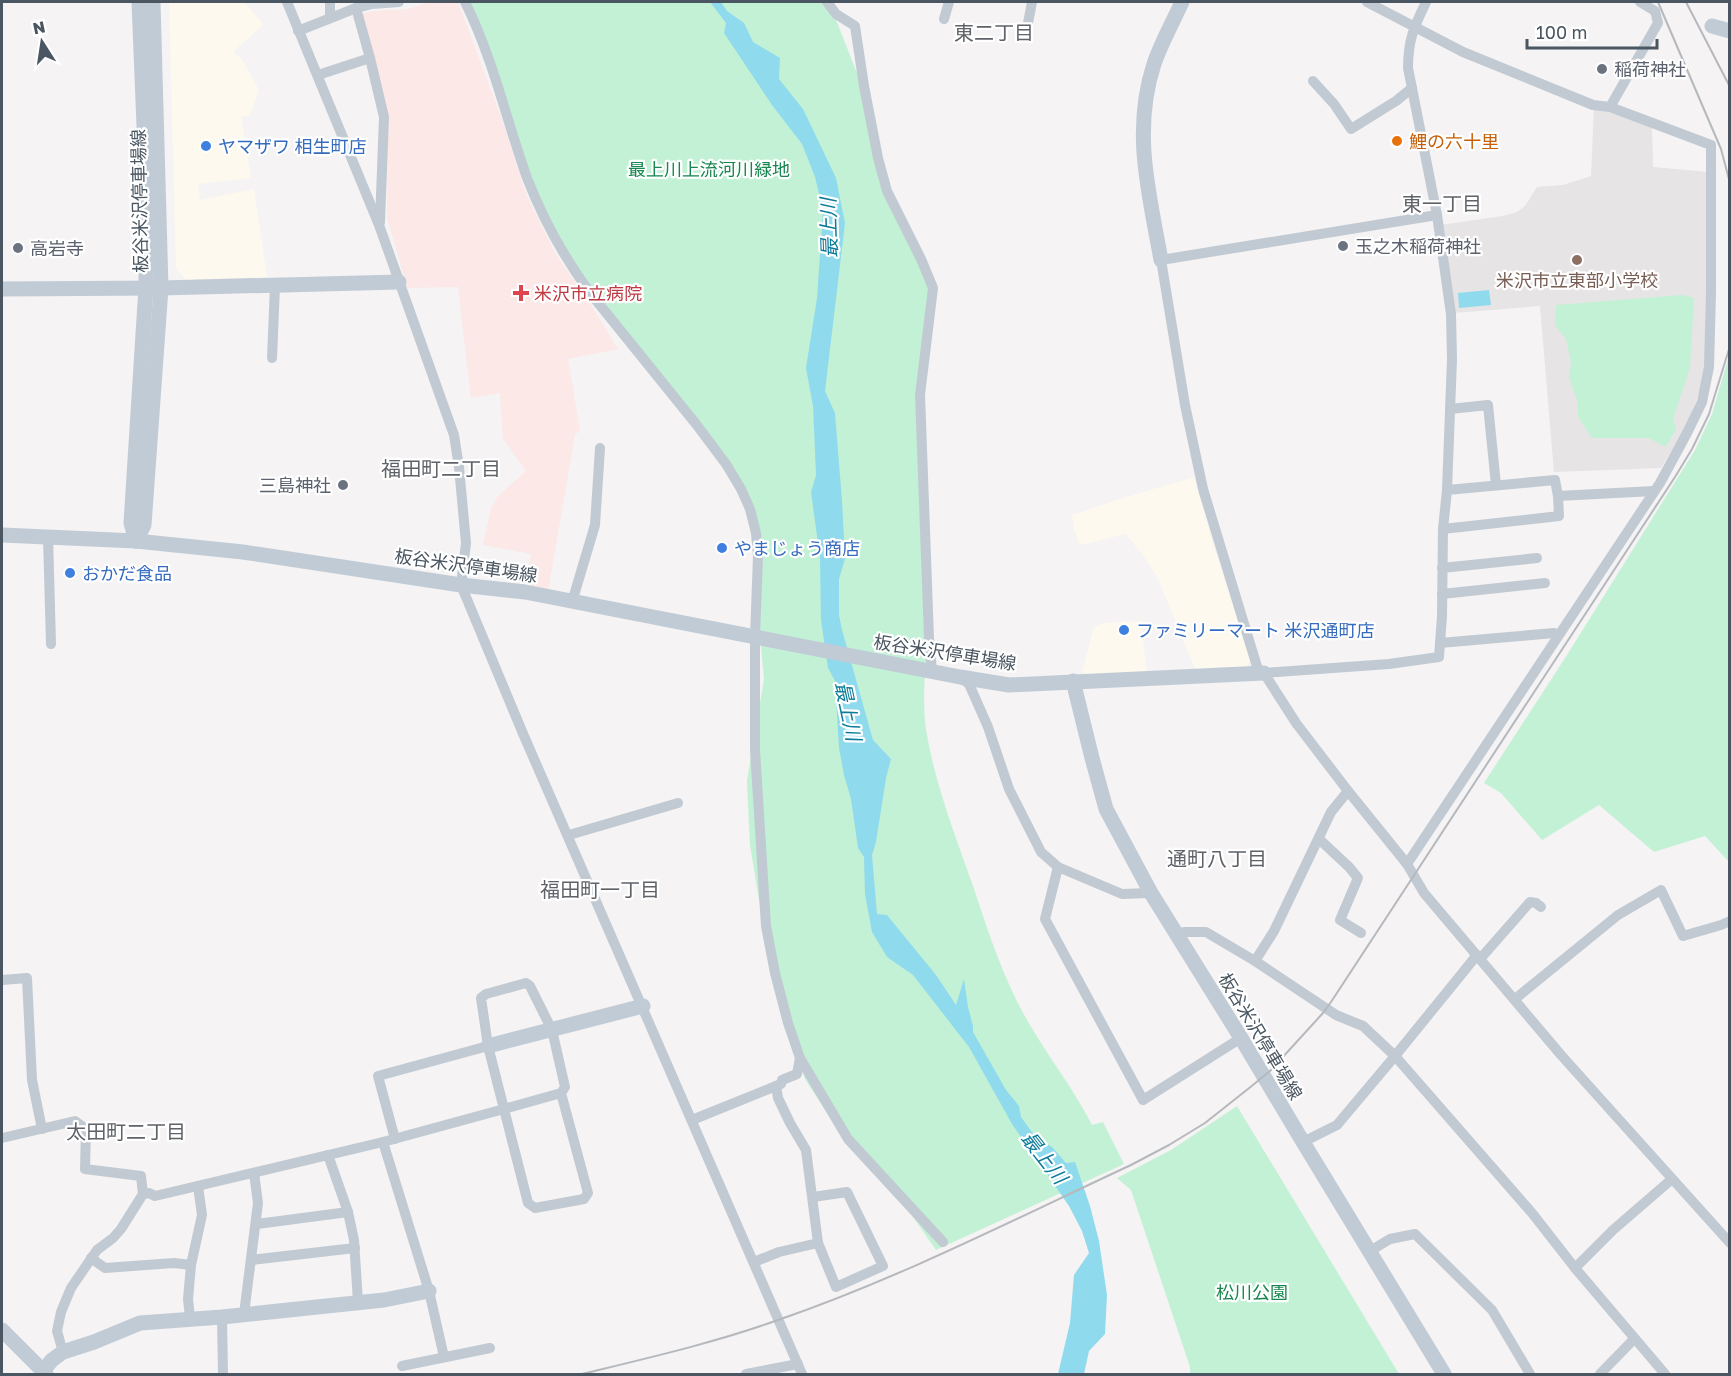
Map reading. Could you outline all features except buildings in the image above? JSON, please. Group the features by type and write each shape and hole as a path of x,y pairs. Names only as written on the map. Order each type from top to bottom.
{"main road":[{"name":"板谷米沢停車場線","path":"139,2 153,288"},
{"name":"板谷米沢停車場線","path":"153,2 153,288 132,523 136,541 243,552 461,585 525,592 1009,685 1073,681 1106,809 1175,934 1241,1038 1444,1374"},
{"path":"1161,260 1146,169 1142,123 1154,62 1182,2"},
{"path":"1712,26 1730,31"},
{"path":"2,289 275,286 399,282"},
{"path":"2,535 136,541"},
{"path":"1073,681 1262,673"},
{"path":"488,1046 643,1006"},
{"path":"2,1330 43,1373 52,1360 63,1352 140,1323 384,1300 429,1291"}],"street":[{"path":"287,2 380,225 454,435 466,543 461,585 524,736 800,1369 746,1374"},
{"path":"330,2 330,18"},
{"path":"298,31 356,8 399,2"},
{"path":"465,2 489,56 528,179 563,252 584,285 726,464 750,509 756,533 758,556 761,639 755,750 766,926 775,973 800,1058 848,1139 943,1242"},
{"path":"827,2 836,14 855,26 878,158 887,191 933,288 920,395 929,638 928,671"},
{"path":"945,19 949,2"},
{"path":"1028,23 1032,2"},
{"path":"1367,2 1463,52 1505,70 1593,105 1610,107 1711,145 1709,367 1702,402 1654,491 1407,864"},
{"path":"1262,673 1389,664 1439,657 1452,359 1451,314 1437,215 1408,68 1408,48 1414,27 1426,2"},
{"path":"1610,107 1658,23 1656,11 1640,2"},
{"path":"356,8 384,117 380,225"},
{"path":"318,75 370,58"},
{"path":"1313,81 1334,104 1351,129 1396,101 1412,88"},
{"path":"1437,215 1161,260 1185,405 1201,478 1262,673 1296,723 1407,864 1424,893 1561,1055 1730,1243"},
{"path":"272,358 275,286"},
{"path":"1450,409 1488,405 1496,485"},
{"path":"572,602 595,525 600,448"},
{"path":"1443,529 1560,516 1555,480 1447,490"},
{"path":"1558,496 1654,491"},
{"path":"48,537 51,644"},
{"path":"1442,568 1537,558"},
{"path":"1442,594 1545,583"},
{"path":"1440,643 1554,633"},
{"path":"960,677 969,684 988,727 1009,789 1041,852 1058,867 1122,894 1151,893"},
{"path":"1255,962 1274,931 1331,812 1348,791"},
{"path":"569,835 678,803"},
{"path":"1319,839 1358,878 1340,920 1361,933"},
{"path":"1058,867 1045,919 1143,1100 1241,1038"},
{"path":"1515,999 1618,915 1661,890 1683,936 1730,921"},
{"path":"1303,1142 1337,1125 1478,957 1530,902 1541,907"},
{"path":"1175,934 1206,932 1336,1015 1363,1026 1395,1056 1532,1213 1575,1268 1665,1374"},
{"path":"2,980 27,978 32,1080 42,1129"},
{"path":"143,1194 149,1193 155,1196 383,1142 504,1109 561,1093 565,1087 552,1030 530,986 526,984 496,991 482,998 488,1046 504,1109 528,1203 536,1208 584,1199 588,1193 561,1093"},
{"path":"394,1139 378,1076 488,1046"},
{"path":"692,1120 782,1084 782,1080 797,1074 800,1058"},
{"path":"776,1086 778,1098 806,1150 818,1243 836,1287 883,1266 847,1192 813,1197"},
{"path":"2,1138 75,1121 86,1129 85,1169 141,1176 143,1194 121,1229 97,1250 71,1288 61,1312 57,1331 63,1352"},
{"path":"383,1142 429,1291 444,1357"},
{"path":"328,1155 348,1212 355,1248 358,1302"},
{"path":"244,1314 258,1203 254,1173"},
{"path":"1575,1268 1613,1230 1672,1179"},
{"path":"190,1318 188,1299 191,1265 202,1215 198,1186"},
{"path":"256,1224 348,1212"},
{"path":"1370,1251 1390,1239 1415,1234 1492,1310 1530,1374"},
{"path":"754,1262 779,1252 818,1243"},
{"path":"251,1260 355,1248"},
{"path":"91,1258 105,1268 174,1263 191,1265"},
{"path":"222,1317 223,1374"},
{"path":"1600,1374 1634,1339"},
{"path":"402,1366 490,1348"}],"shaded area":[{"name":"ヤマザワ 相生町店","path":"169,2 245,2 263,25 233,52 242,59 259,90 250,115 241,116 251,178 198,184 200,200 254,189 267,277 186,280 176,268"},
{"name":"米沢市立病院","path":"430,2 458,2 500,114 526,194 556,255 586,297 618,349 568,359 580,431 575,434 548,591 525,587 531,554 483,545 491,509 497,497 526,471 503,439 500,393 471,398 458,287 407,288 387,217 388,112 362,14 408,9"},
{"name":"米沢市立東部小学校","path":"1594,107 1652,127 1653,167 1709,172 1706,368 1696,402 1683,432 1661,468 1554,472 1540,306 1453,313 1440,225 1517,212 1525,206 1537,187 1563,185 1591,176"},
{"path":"1194,477 1251,661 1244,669 1196,671 1158,579 1126,534 1080,545 1074,531 1072,515"},
{"name":"ファミリーマート 米沢通町店","path":"1141,621 1147,673 1087,676 1082,671 1094,627 1104,623"}],"green space":[{"name":"最上川上流河川緑地","path":"467,2 825,2 833,12 862,86 875,159 929,288 918,394 926,662 924,713 935,770 946,809 989,933 1013,994 1092,1125 1103,1122 1124,1164 936,1250 904,1204 845,1141 805,1079 771,974 750,845 747,781 764,679 759,626 755,508 594,292 557,236 530,178"},
{"path":"1682,295 1694,298 1690,368 1673,419 1676,430 1665,447 1649,438 1592,438 1578,417 1578,403 1569,377 1571,363 1566,339 1555,325 1556,305"},
{"path":"1729,356 1729,862 1705,836 1654,852 1599,805 1542,840 1501,793 1484,783 1695,450 1712,414"},
{"name":"松川公園","path":"1237,1106 1399,1374 1190,1374 1190,1367 1131,1190 1117,1178 1171,1150"}],"water":[{"name":"最上川","path":"710,2 721,2 727,11 744,23 753,42 780,58 779,79 803,109 836,178 845,223 825,391 835,413 842,501 845,559 839,579 839,615 873,740 891,759 872,855 877,914 887,915 936,975 956,1005 964,979 973,1032 1006,1090 1019,1106 1021,1117 1034,1135 1052,1147 1066,1163 1075,1162 1099,1241 1107,1295 1105,1334 1089,1351 1084,1374 1058,1374 1070,1323 1074,1275 1089,1253 1082,1231 1069,1206 1012,1124 969,1047 913,975 887,957 872,932 865,894 864,857 858,848 851,799 839,748 835,681 828,668 821,620 820,558 811,492 816,475 813,406 806,368 817,298 823,211 815,177 802,144 772,105 724,33 726,23"},
{"path":"1489,290 1491,305 1459,308 1458,293"}],"railway":[{"path":"1658,2 1721,149 1730,183"},
{"path":"1686,2 1730,87"},
{"path":"582,1374 730,1336 823,1303 913,1267 1169,1145 1205,1123 1271,1070 1331,1002 1675,477 1709,414 1730,346"}],"place":[{"name":"稲荷神社","path":"1602,69"},
{"name":"鯉の六十里","path":"1397,141"},
{"name":"ヤマザワ 相生町店","path":"206,146"},
{"name":"玉之木稲荷神社","path":"1343,246"},
{"name":"高岩寺","path":"18,248"},
{"name":"米沢市立東部小学校","path":"1577,260"},
{"name":"米沢市立病院","path":"521,293"},
{"name":"三島神社","path":"343,485"},
{"name":"やまじょう商店","path":"722,548"},
{"name":"おかだ食品","path":"70,573"},
{"name":"ファミリーマート 米沢通町店","path":"1124,630"}],"district":[{"name":"東二丁目","path":"994,32"},
{"name":"東一丁目","path":"1442,203"},
{"name":"福田町二丁目","path":"441,468"},
{"name":"通町八丁目","path":"1217,858"},
{"name":"福田町一丁目","path":"600,889"},
{"name":"太田町二丁目","path":"126,1131"}]}
